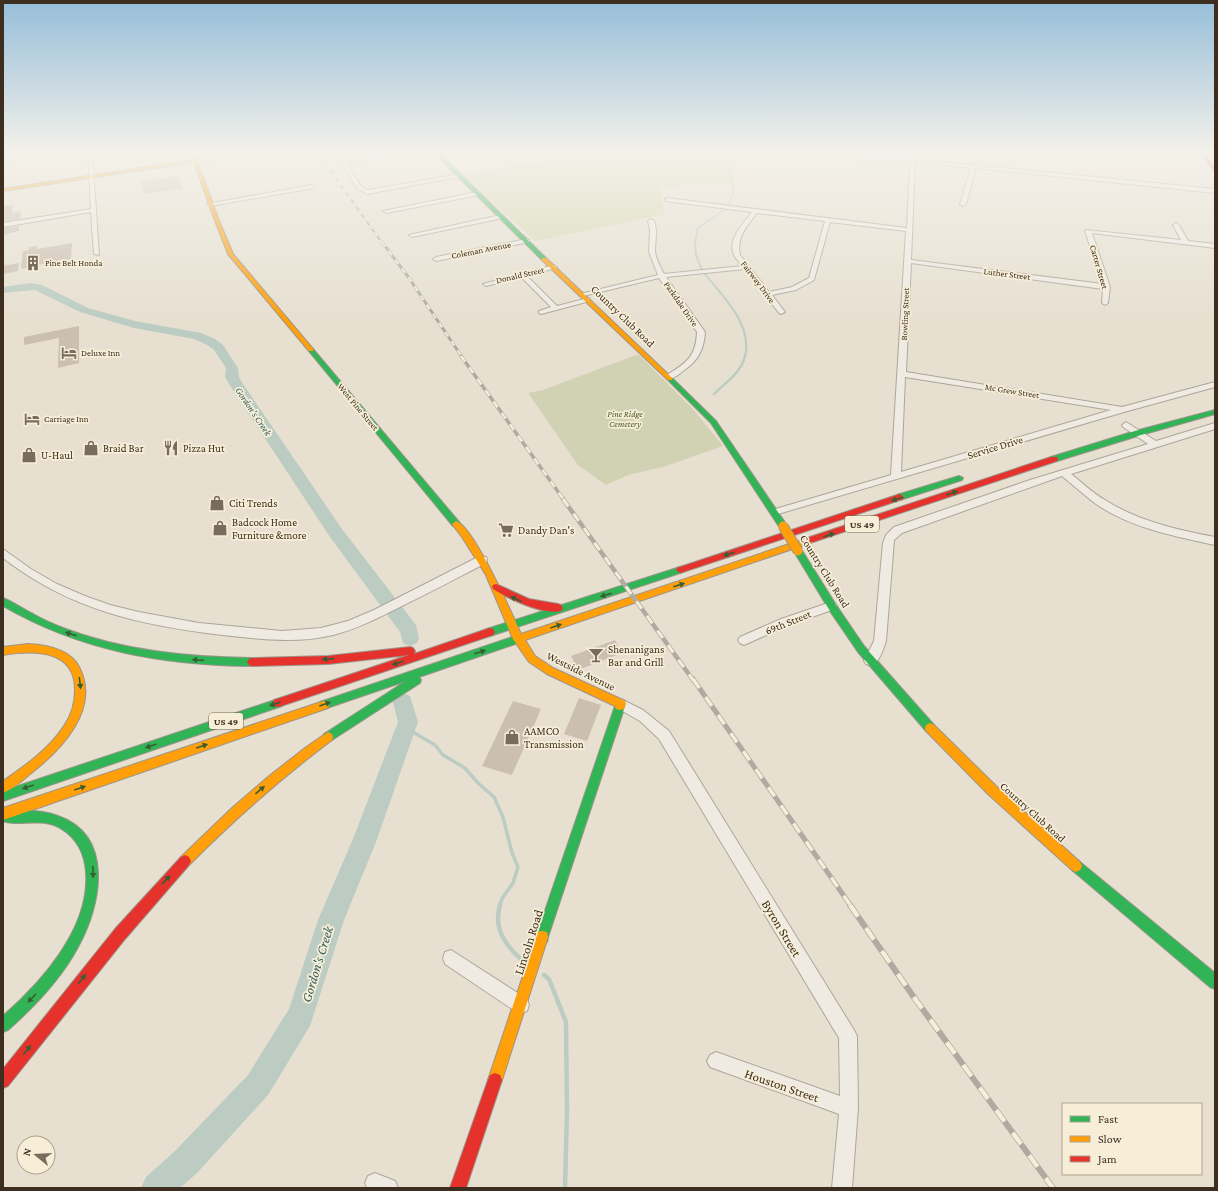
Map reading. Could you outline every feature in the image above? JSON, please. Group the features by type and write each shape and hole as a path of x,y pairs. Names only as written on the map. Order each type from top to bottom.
{"main road":[{"name":"West Pine Street","path":"211,208 224,240 244,271 451,518 482,560 496,587 519,639 532,658"},
{"name":"Country Club Road","path":"491,208 670,377 714,422 775,512 831,606 870,661 904,701 988,788 1095,883 1215,982"},
{"name":"US 49","path":"3,814 1015,471 1138,433 1215,412"},
{"path":"1122,426 1141,421"},
{"name":"US 49","path":"3,796 448,646 513,626 965,476"},
{"path":"496,587 510,596 528,604 549,608 566,608"},
{"path":"3,602 16,611 66,633 117,648 172,658 239,662 309,661 448,646"},
{"path":"3,651 22,648 43,649 62,655 77,670 81,688 76,713 59,740 35,764 3,788"},
{"name":"Westside Avenue","path":"532,658 550,670 621,704"},
{"path":"3,1081 143,905 223,823 276,776 318,744 369,709 443,664"},
{"name":"Lincoln Road","path":"458,1188 521,1006 621,704"},
{"path":"3,817 43,818 64,824 72,830 85,845 90,854 93,874 91,898 82,926 75,941 54,973 40,990 22,1009 3,1025"}],"street":[{"path":"386,211 404,208"},
{"path":"728,208 910,230"},
{"name":"Bowling Street","path":"896,477 903,374 907,262 911,208"},
{"path":"3,225 94,210 97,254"},
{"name":"Fairway Drive","path":"756,211 736,238 734,244 737,255 780,312"},
{"path":"412,235 501,218"},
{"name":"Parkdale Drive","path":"651,220 654,232 651,248 652,255 661,276 701,332 701,342 694,359 670,377"},
{"path":"767,294 794,289 812,279 828,220"},
{"path":"1176,225 1186,243 1215,246"},
{"name":"Carter Street","path":"1105,303 1107,288 1088,231 1186,243"},
{"name":"Coleman Avenue","path":"436,259 527,241"},
{"name":"Luther Street","path":"907,262 1107,288"},
{"name":"Donald Street","path":"486,284 554,267"},
{"path":"541,312 585,297 661,276 746,267"},
{"path":"522,275 554,308"},
{"name":"Mc Grew Street","path":"903,374 1121,410"},
{"name":"Service Drive","path":"775,512 1121,410 1215,384"},
{"path":"1122,426 1138,433 1154,444"},
{"path":"870,661 876,652 880,641 888,543 893,534 910,525 1008,491 1215,426"},
{"path":"1064,473 1099,501 1133,519 1168,531 1215,541"},
{"path":"3,553 23,569 54,587 85,601 121,613 174,624 263,635 292,636 334,630 378,613 482,560"},
{"name":"69th Street","path":"744,640 785,622 831,606"},
{"name":"Byron Street","path":"621,704 631,708 646,718 664,735 848,1036 849,1108 842,1188"},
{"path":"451,958 521,1006"},
{"name":"Houston Street","path":"716,1061 849,1108"}],"green space":[{"path":"499,208 664,208 665,214 535,241"},
{"name":"Pine Ridge Cemetery","path":"639,355 692,408 723,446 663,467 628,475 606,485 578,465 528,393 543,390"}],"building":[{"path":"3,208 13,208 12,213 21,211 20,219 3,221"},
{"path":"19,226 19,231 3,235 3,228"},
{"path":"72,243 71,259 21,269 23,251 29,250 29,247 37,246 37,249"},
{"path":"19,263 18,271 3,274 3,266"},
{"name":"Deluxe Inn","path":"79,326 79,363 58,368 59,338 24,345 24,337"},
{"name":"Shenanigans Bar and Grill","path":"615,640 622,653 578,670 571,656"},
{"path":"579,698 601,705 587,741 564,734"},
{"name":"AAMCO Transmission","path":"513,701 541,709 512,775 482,766"}],"waterway":[{"path":"695,243 698,228 724,210"},
{"path":"695,243 696,255 702,270"},
{"path":"705,274 728,302 741,322 745,333 745,357"},
{"name":"Gordon's Creek","path":"3,290 31,286 38,287 84,310 134,324 197,336 211,342 219,348 232,368 232,377 236,384 336,533 409,630 410,638"},
{"path":"714,394 737,372 745,356"},
{"name":"Gordon's Creek","path":"157,1188 186,1162 258,1085 300,1016 331,920 364,842 408,722 403,702"},
{"path":"406,728 435,745 443,755 465,768 478,783 494,797 503,817 512,853 518,867 513,883 503,897 499,906"},
{"path":"500,905 498,913 499,929 510,948 522,960"},
{"path":"544,975 549,979 566,1022 567,1111 565,1188"}],"railway":[{"path":"357,208 382,243"},
{"path":"382,242 409,278 462,357"},
{"path":"461,356 564,500"},
{"path":"563,499 693,680"},
{"path":"693,679 851,906"},
{"path":"850,905 913,996 1053,1188"}],"traffic: fast":[{"path":"492,208 544,259"},
{"path":"311,350 456,524"},
{"path":"670,379 714,422 783,526"},
{"path":"1054,459 1138,433 1215,412"},
{"path":"900,497 959,478"},
{"path":"798,551 833,608 861,649 930,728"},
{"path":"490,632 680,570"},
{"path":"3,602 30,618 60,630 91,641 123,649 188,659 220,662 252,662"},
{"path":"324,705 518,639"},
{"path":"328,737 416,680"},
{"path":"3,796 278,703"},
{"path":"542,937 620,706"},
{"path":"3,1025 42,986 67,954 81,928 87,912 93,879 87,848 78,835 64,824 51,819 29,816 7,817"},
{"path":"1076,866 1215,982"}],"traffic: slow":[{"path":"212,208 231,254 311,350"},
{"path":"544,259 670,379"},
{"path":"456,524 465,535 490,574 519,639 532,659 550,671 621,704 620,706"},
{"path":"783,526 798,551"},
{"path":"518,639 810,540"},
{"path":"3,651 28,648 54,652 65,658 73,666 78,675 80,686 80,697 77,708 68,729 46,754 3,788"},
{"path":"3,814 324,705"},
{"path":"930,728 992,790 1076,866"},
{"path":"185,861 254,796 328,737"},
{"path":"495,1080 542,937"}],"traffic: jam":[{"path":"810,540 1054,459"},
{"path":"680,570 900,497"},
{"path":"496,587 526,601 541,606 558,608"},
{"path":"278,703 490,632"},
{"path":"252,662 328,660 410,651"},
{"path":"3,1081 120,934 185,861"},
{"path":"458,1188 495,1080"}],"place":[{"name":"Pine Belt Honda","path":"33,263"},
{"name":"Deluxe Inn","path":"69,353"},
{"name":"Carriage Inn","path":"32,419"},
{"name":"Braid Bar","path":"91,448"},
{"name":"Pizza Hut","path":"171,448"},
{"name":"U-Haul","path":"29,455"},
{"name":"Citi Trends","path":"217,503"},
{"name":"Badcock Home Furniture &more","path":"220,528"},
{"name":"Dandy Dan's","path":"506,530"},
{"name":"Shenanigans Bar and Grill","path":"596,655"},
{"name":"AAMCO Transmission","path":"512,737"}]}
